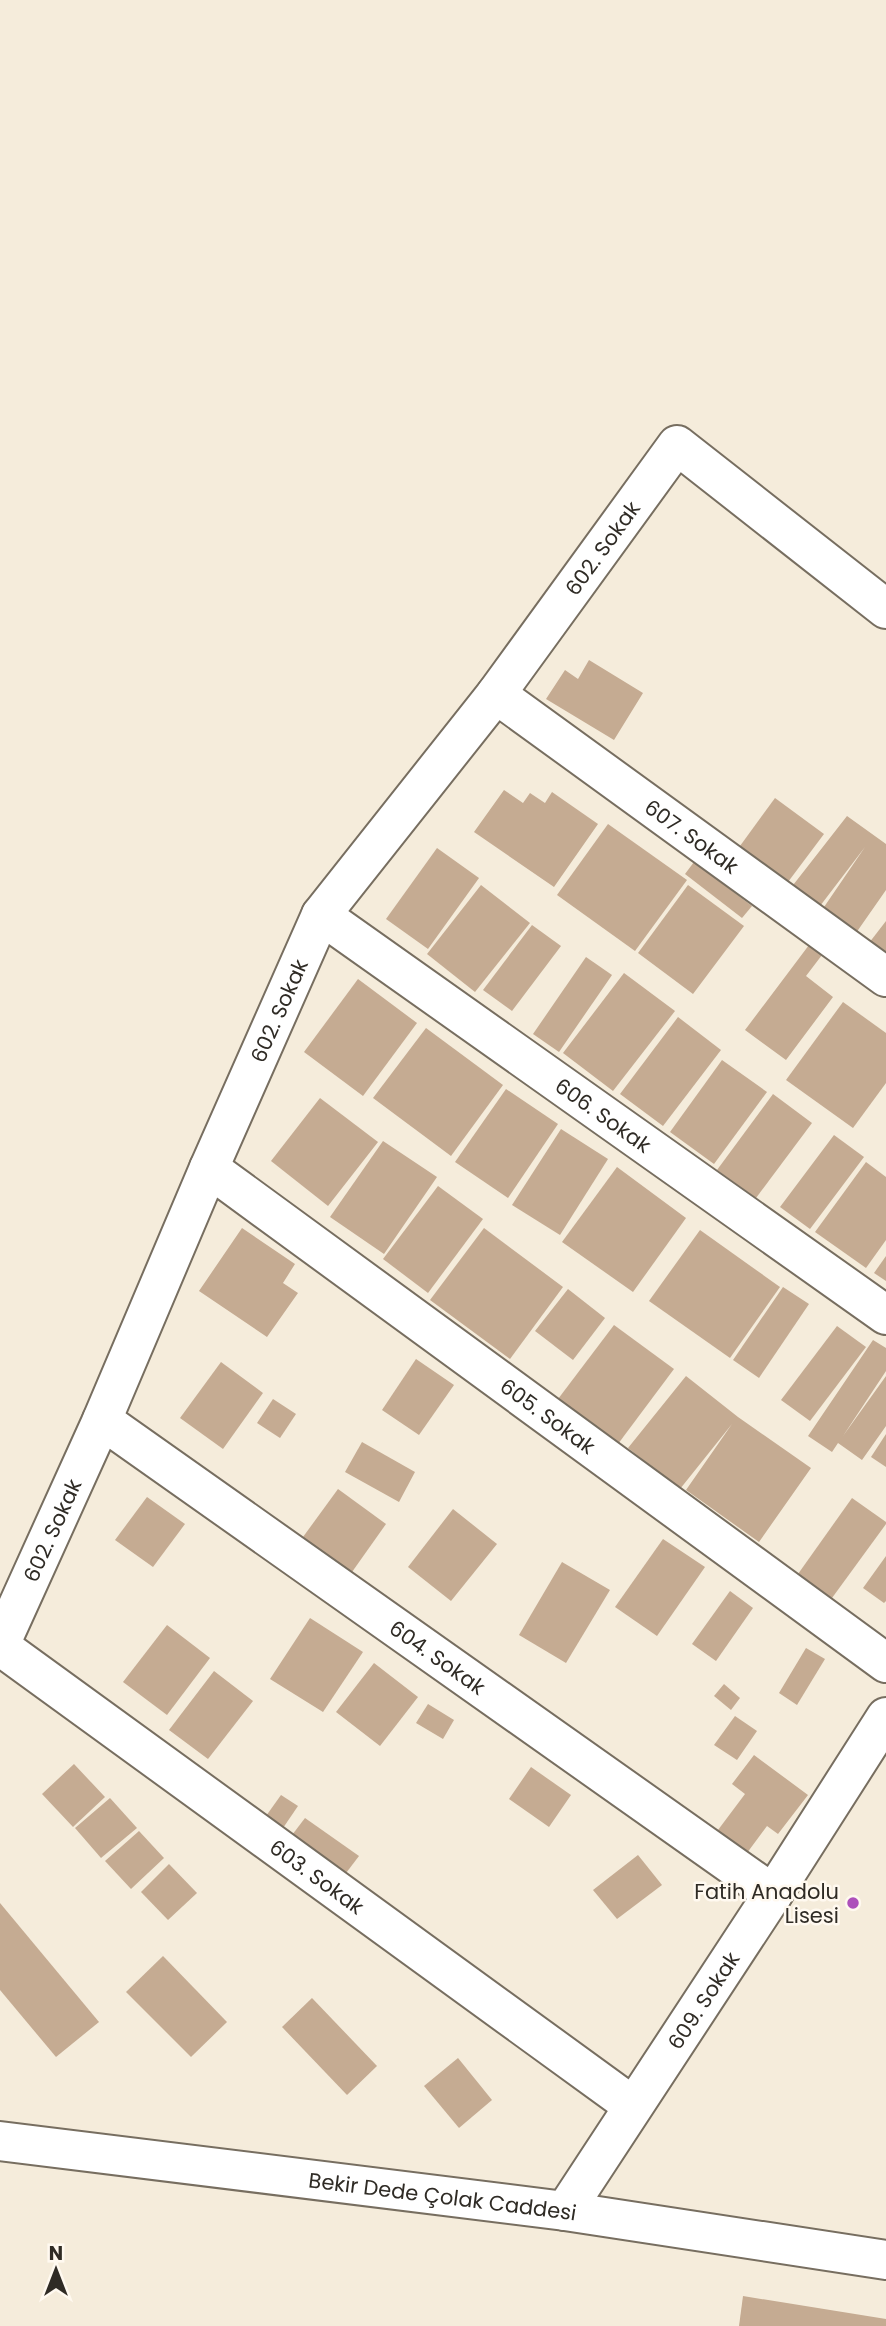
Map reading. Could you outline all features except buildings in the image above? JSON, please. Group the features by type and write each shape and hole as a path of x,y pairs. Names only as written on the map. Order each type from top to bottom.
{"street":[{"name":"602. Sokak","path":"0,1645 102,1420 321,915 496,694 677,445 886,609"},
{"name":"607. Sokak","path":"496,694 886,977"},
{"name":"606. Sokak","path":"321,915 886,1315"},
{"name":"605. Sokak","path":"209,1168 886,1663"},
{"name":"604. Sokak","path":"102,1420 773,1894"},
{"name":"603. Sokak","path":"0,1645 633,2106"},
{"name":"609. Sokak","path":"565,2211 886,1717"},
{"name":"Bekir Dede Çolak Caddesi","path":"0,2141 565,2211 886,2260"}],"place":[{"name":"Fatih Anadolu Lisesi","path":"853,1903"}]}
